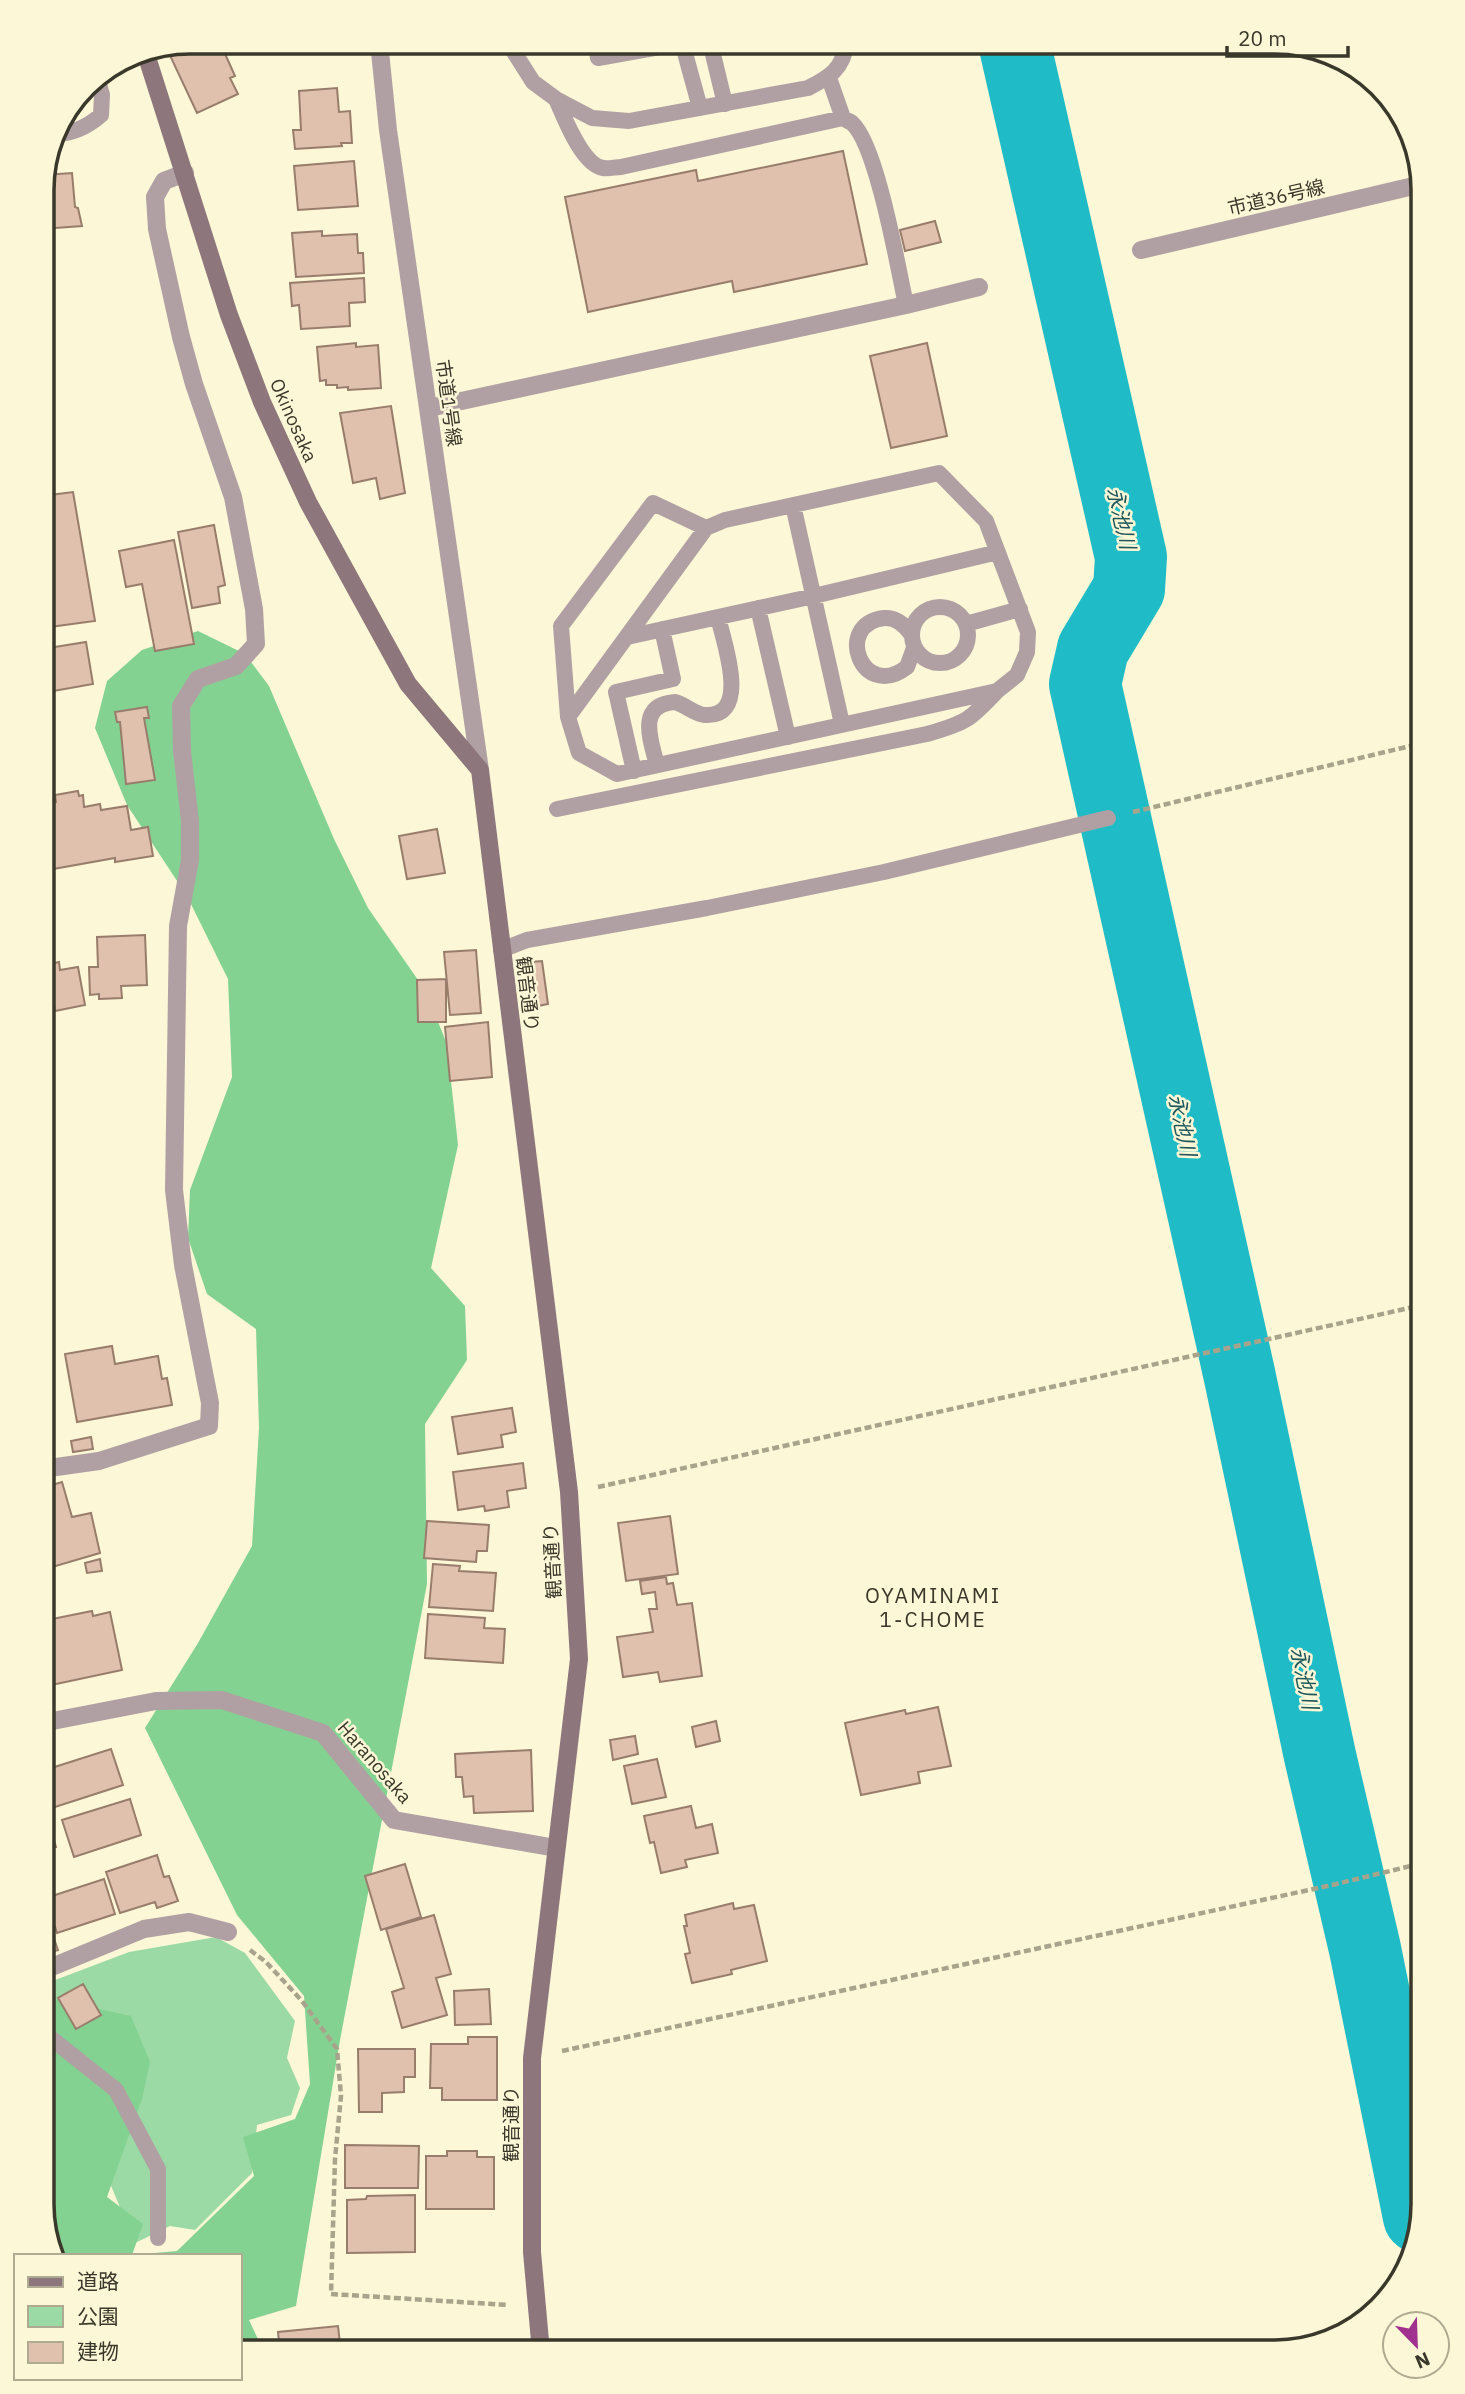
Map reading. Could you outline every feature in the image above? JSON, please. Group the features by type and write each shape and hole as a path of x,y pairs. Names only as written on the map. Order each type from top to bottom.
{"main road":[{"name":"Okinosaka","path":"148,61 229,314 262,402 308,502 408,684 480,770"},
{"name":"観音通り","path":"480,770 569,1492 579,1659 532,2058 532,2252 540,2339"}],"street":[{"name":"市道1号線","path":"380,55 388,130 480,770"},
{"path":"54,1467 99,1461 209,1426 210,1403 183,1265 174,1190 178,926 190,860 190,821 182,751 181,706 198,679 236,666 257,645 254,609 233,498 181,337 157,229 155,197 164,181 185,173"},
{"name":"市道36号線","path":"1141,250 1411,187"},
{"path":"429,408 979,287"},
{"name":"Haranosaka","path":"54,1721 156,1701 222,1700 323,1733 394,1820 556,1848"},
{"path":"54,1967 144,1929 190,1922 228,1932"}],"lane":[{"path":"516,55 533,82 555,99 592,118 629,121 808,89 829,78 845,55"},
{"path":"597,55 598,58 615,55"},
{"path":"685,55 700,108"},
{"path":"713,55 725,104"},
{"path":"829,78 843,118"},
{"path":"67,133 89,125 101,115 100,88"},
{"path":"555,99 578,144 590,161 601,168 621,167 843,118 852,123 872,162 906,305"},
{"path":"557,809 960,725 975,715 997,691 1017,676 1027,652 1028,632 986,521 939,473 725,520 706,528 568,716"},
{"path":"706,528 653,503 561,625 568,716 579,752 617,774 997,691"},
{"path":"793,505 842,724"},
{"path":"627,637 998,552"},
{"path":"758,608 788,737"},
{"path":"913,641 904,624 895,620 876,620 861,631 857,641 858,655 864,667 872,672 890,675 906,667 913,641 917,618 932,608 950,609 966,624 967,643 956,659 947,663 932,663 923,659 913,641"},
{"path":"966,624 1020,610"},
{"path":"657,765 648,728 649,718 657,708 675,702 697,713 710,715 725,708 730,700 733,688 718,617"},
{"path":"634,771 616,692 673,679 662,629"},
{"path":"830,669 858,655"},
{"path":"502,950 527,940 708,908 884,872 1108,818"},
{"path":"54,2041 116,2090 158,2169 158,2238"}],"path":[{"path":"1148,808 1411,746"},
{"path":"569,1492 1411,1308"},
{"path":"532,2058 1411,1866"},
{"path":"228,1932 265,1962 293,1991 337,2049 341,2096 335,2159 331,2294 537,2307"}],"green space":[{"path":"198,631 245,654 269,686 334,839 368,908 425,990 447,1044 458,1145 431,1268 465,1306 467,1360 425,1424 427,1584 340,2040 296,2306 249,2320 258,2339 242,2339 242,2254 143,2254 177,2251 254,2176 243,2137 295,2119 310,2084 304,1996 237,1915 145,1728 198,1643 252,1546 259,1428 256,1329 207,1294 188,1238 190,1190 232,1077 228,979 187,896 127,805 95,728 107,681 142,650"},
{"path":"216,1937 245,1953 295,2021 287,2058 300,2088 291,2115 257,2125 252,2173 195,2230 170,2226 135,2243 93,2143 54,2035 54,1980 129,1952"},
{"path":"54,1999 131,2016 150,2062 142,2099 107,2197 143,2224 132,2254 64,2254 61,2248 54,2204"}],"building":[{"path":"226,55 235,76 230,78 238,94 197,113 170,56"},
{"path":"337,88 339,112 350,111 352,143 295,149 293,130 301,130 299,91"},
{"path":"843,151 867,264 734,292 732,281 588,312 565,197 696,170 698,181"},
{"path":"354,161 358,206 298,210 294,166"},
{"path":"72,173 75,207 78,208 82,226 55,228 55,174"},
{"path":"935,221 941,242 905,251 900,230"},
{"path":"322,231 322,236 357,234 358,253 363,253 364,273 296,277 292,233"},
{"path":"364,278 365,302 349,303 350,326 301,329 299,305 292,306 290,283"},
{"path":"356,343 356,347 378,345 381,388 348,390 348,387 337,388 337,385 326,385 326,380 320,381 317,347"},
{"path":"927,343 947,436 891,448 870,356"},
{"path":"391,406 405,493 380,499 376,478 353,483 340,413"},
{"path":"73,492 95,621 55,626 55,494"},
{"path":"214,525 225,585 218,587 220,603 192,608 178,532"},
{"path":"174,540 194,644 155,651 142,584 126,587 119,551"},
{"path":"86,642 93,684 55,691 55,647"},
{"path":"147,707 149,718 144,718 155,780 126,784 120,722 117,722 115,712"},
{"path":"78,791 79,796 83,795 84,807 100,804 101,810 127,806 131,830 148,827 153,856 115,862 115,858 55,869 55,795"},
{"path":"437,829 445,873 407,879 399,836"},
{"path":"145,935 147,985 121,986 122,998 99,999 99,994 90,995 89,967 98,967 97,937"},
{"path":"476,950 481,1013 450,1015 444,952"},
{"path":"542,961 548,1004 538,1006 531,962"},
{"path":"59,962 60,970 78,967 85,1005 55,1011 55,963"},
{"path":"446,979 446,1022 418,1022 417,980"},
{"path":"488,1022 492,1077 450,1081 445,1027"},
{"path":"112,1346 115,1364 158,1356 162,1379 167,1378 172,1405 77,1422 65,1354"},
{"path":"512,1408 516,1432 501,1435 503,1447 458,1454 452,1417"},
{"path":"91,1437 93,1449 73,1452 71,1441"},
{"path":"523,1463 526,1488 507,1491 509,1507 485,1511 484,1506 458,1510 453,1472"},
{"path":"62,1482 72,1517 91,1513 100,1553 54,1566 54,1484"},
{"path":"670,1516 678,1574 626,1581 618,1523"},
{"path":"427,1521 489,1525 487,1551 477,1551 476,1562 424,1558"},
{"path":"100,1559 102,1571 87,1573 85,1563"},
{"path":"433,1564 460,1566 459,1571 496,1573 493,1611 429,1607"},
{"path":"666,1577 667,1584 673,1583 677,1605 692,1603 702,1676 660,1682 658,1672 623,1677 617,1637 653,1632 649,1609 657,1609 655,1592 642,1594 640,1581"},
{"path":"92,1611 93,1616 110,1612 122,1670 54,1684 54,1619"},
{"path":"428,1614 485,1618 484,1628 505,1629 503,1663 425,1658"},
{"path":"938,1707 951,1766 918,1772 920,1783 861,1795 845,1723 905,1710 906,1714"},
{"path":"716,1721 720,1741 696,1747 692,1727"},
{"path":"635,1736 638,1754 613,1760 610,1740"},
{"path":"111,1749 123,1785 54,1807 54,1767"},
{"path":"531,1750 533,1811 474,1813 473,1796 464,1797 462,1777 456,1777 455,1754"},
{"path":"657,1759 666,1797 632,1804 624,1766"},
{"path":"130,1799 141,1835 74,1857 62,1820"},
{"path":"691,1806 696,1828 712,1824 718,1853 685,1860 687,1867 661,1873 654,1842 650,1843 644,1816"},
{"path":"157,1855 164,1877 169,1876 178,1901 157,1908 155,1902 120,1913 106,1872"},
{"path":"405,1864 421,1917 381,1930 365,1876"},
{"path":"104,1879 115,1914 57,1933 54,1924 54,1895"},
{"path":"733,1903 734,1909 754,1905 767,1961 731,1970 732,1974 692,1983 685,1954 690,1953 684,1926 687,1926 685,1915"},
{"path":"434,1915 451,1974 436,1978 447,2015 402,2028 392,1992 404,1988 386,1929"},
{"path":"83,1984 101,2015 76,2029 58,1998"},
{"path":"489,1989 491,2024 455,2025 454,1991"},
{"path":"468,2037 497,2037 497,2100 442,2100 442,2088 430,2088 431,2044 468,2044"},
{"path":"358,2049 415,2049 415,2077 404,2077 404,2092 382,2093 382,2112 359,2112"},
{"path":"345,2145 419,2146 418,2188 345,2188"},
{"path":"447,2151 477,2151 477,2157 494,2157 494,2209 426,2209 426,2156 447,2156"},
{"path":"415,2195 415,2252 347,2253 347,2200 366,2199 367,2196"},
{"path":"338,2326 340,2339 279,2339 278,2332"}],"waterway":[{"name":"永池川","path":"1017,55 1131,557 1129,589 1093,649 1085,684 1239,1373 1320,1756 1365,1949 1411,2177"}],"district":[{"name":"OYAMINAMI 1-CHOME","path":"933,1607"}]}
